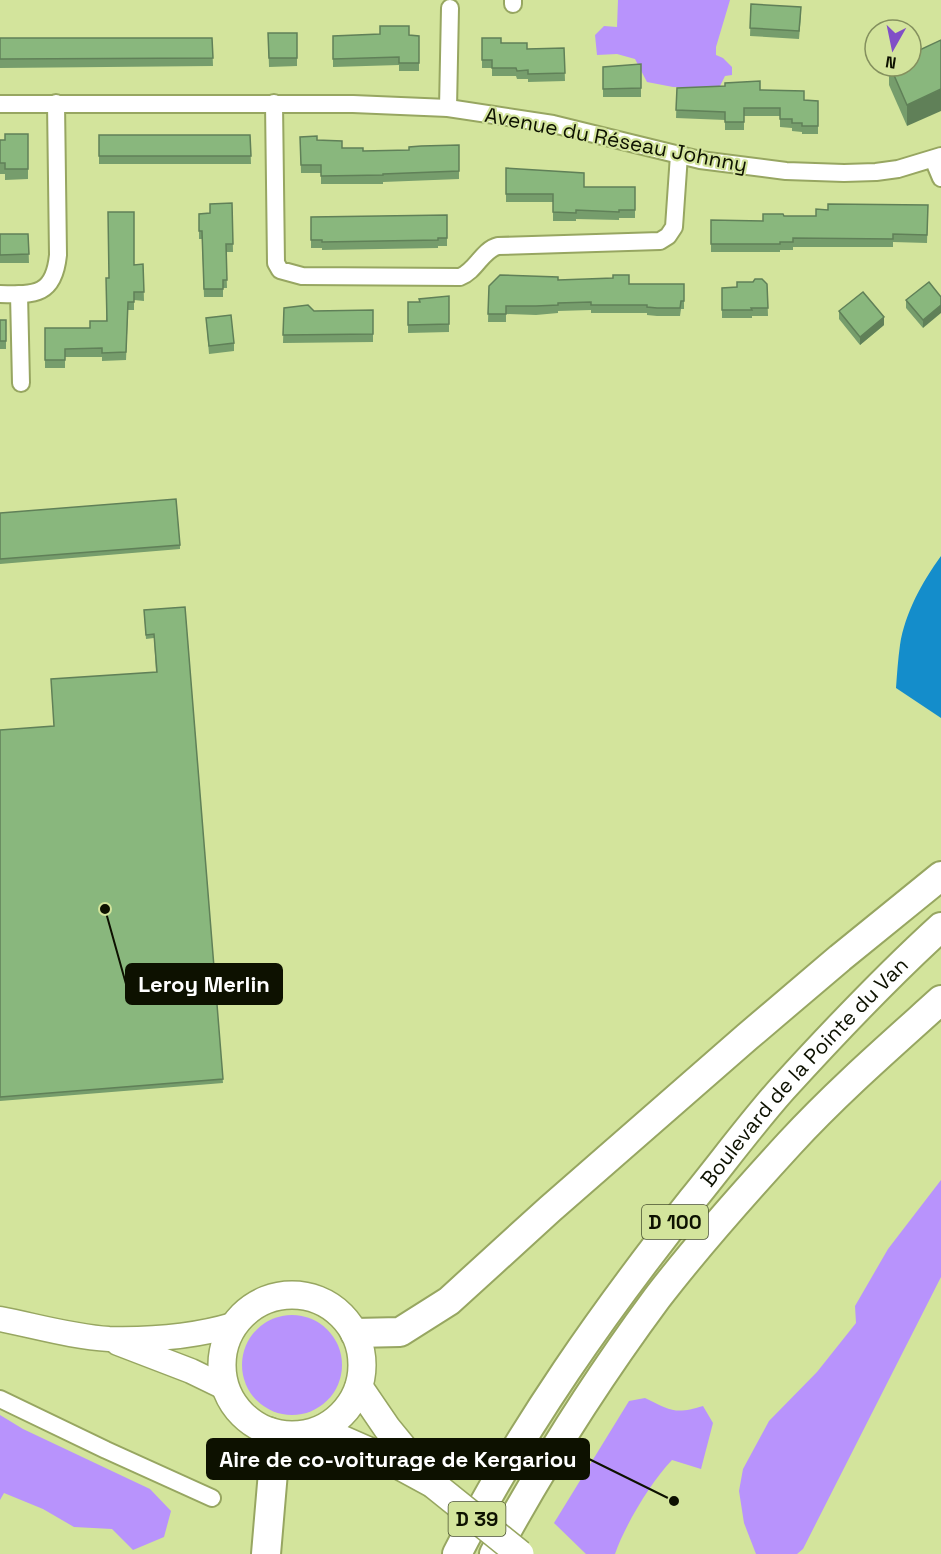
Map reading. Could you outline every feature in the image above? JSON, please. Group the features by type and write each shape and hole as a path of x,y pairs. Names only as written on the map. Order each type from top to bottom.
{"highway":[{"path":"355,1333 400,1332 449,1302 550,1209 756,1030 941,876"},
{"name":"Boulevard de la Pointe du Van","path":"457,1554 528,1430 613,1302 647,1256 782,1090 871,994 941,927"},
{"name":"Boulevard de la Pointe du Van","path":"494,1554 560,1443 620,1349 658,1296 740,1198 800,1133 941,1000"},
{"path":"266,1554 273,1472 269,1432"},
{"name":"D 100","path":"512,1554 560,1443"}],"main road":[{"path":"280,1295 299,1295 317,1299 332,1307 355,1333 362,1360 359,1387 351,1405 338,1419 321,1430 303,1435 285,1436 269,1432 248,1421 234,1406 224,1387 221,1366 224,1345 233,1325 247,1311 262,1301 280,1295"},
{"path":"0,1319 108,1339 191,1371 224,1387"},
{"path":"108,1339 176,1338 207,1333 233,1325"},
{"name":"D 39","path":"359,1387 387,1428 434,1484 520,1554"},
{"name":"D 39","path":"321,1430 387,1459 434,1484"}],"street":[{"path":"448,108 450,8"},
{"path":"0,294 19,294 42,290 55,277 57,268 56,103"},
{"path":"274,103 276,263 280,270 302,276 460,277 472,270 489,250 498,246 660,242 674,227 679,156"},
{"name":"Avenue du Réseau Johnny","path":"0,104 274,103 448,108 552,124 624,140 679,156 744,167 844,173 885,171 937,157"},
{"path":"937,157 941,178"},
{"path":"19,294 21,382"},
{"path":"0,1399 212,1498"}],"shaded area":[{"path":"618,0 730,0 716,47 716,55 732,67 732,75 725,76 719,88 673,87 647,82 635,59 617,54 597,55 595,35 604,26 617,27"},
{"path":"941,1180 941,1277 803,1549 797,1554 756,1554 744,1523 739,1491 743,1469 769,1421 817,1372 856,1323 855,1306 888,1249"},
{"path":"292,1315 311,1319 327,1330 338,1346 342,1365 338,1384 327,1400 311,1411 292,1415 273,1411 257,1400 246,1384 242,1365 246,1346 257,1330 273,1319"},
{"path":"645,1398 679,1411 703,1406 713,1423 701,1469 672,1460 639,1504 615,1554 586,1554 554,1523 629,1401"},
{"path":"0,1415 23,1429 150,1489 171,1511 164,1537 133,1550 112,1529 74,1527 43,1509 4,1493 0,1500"}],"water":[{"path":"941,556 941,718 896,688 900,645 906,621 921,587"}],"building":[{"path":"751,4 801,7 799,31 750,28"},
{"path":"380,26 409,26 409,35 419,36 419,63 399,63 399,57 333,59 333,36 380,34"},
{"path":"268,33 297,33 297,58 269,58"},
{"path":"0,38 212,38 213,58 0,59"},
{"path":"482,38 501,38 501,43 527,43 527,49 564,48 565,73 528,74 528,70 517,71 516,68 492,68 492,60 482,60"},
{"path":"941,40 941,89 907,105 895,78 923,78 923,48"},
{"path":"641,64 641,88 603,89 603,67"},
{"path":"760,81 760,90 804,91 804,100 818,101 818,126 802,126 802,123 792,123 792,119 780,119 780,108 744,108 744,122 725,122 725,112 676,110 677,88 725,86 725,83"},
{"path":"5,134 28,134 28,169 5,169 5,163 0,163 0,140 5,140"},
{"path":"99,135 250,135 251,156 99,156"},
{"path":"317,136 317,140 342,141 342,148 363,148 363,151 409,150 409,147 459,145 459,171 321,176 321,165 301,165 300,137"},
{"path":"506,168 584,173 584,187 635,187 635,210 553,212 553,194 506,194"},
{"path":"232,203 233,244 226,244 227,280 223,280 223,289 204,289 202,231 199,231 199,214 210,213 210,204"},
{"path":"828,204 928,205 927,235 893,234 893,239 793,238 793,242 780,242 780,244 711,244 711,220 763,221 763,214 816,216 816,209 828,210"},
{"path":"108,212 134,212 134,265 143,264 144,292 134,292 134,302 128,302 126,352 102,353 102,348 65,349 65,360 45,360 45,328 90,328 90,321 107,321"},
{"path":"447,215 447,238 438,238 438,240 322,242 322,240 311,240 311,217"},
{"path":"0,234 28,234 29,254 0,255"},
{"path":"500,275 558,277 558,280 613,278 613,275 629,275 629,284 684,284 684,301 681,301 680,308 657,308 647,307 647,305 591,305 591,302 506,306 506,314 488,314 489,286"},
{"path":"755,279 762,279 767,284 768,308 722,310 722,288 737,287 737,282 753,282"},
{"path":"929,282 941,297 941,305 923,320 906,300"},
{"path":"863,292 884,317 860,337 839,311"},
{"path":"449,296 449,324 408,325 408,302"},
{"path":"308,305 314,311 373,310 373,334 283,335 284,308"},
{"path":"231,315 234,343 209,346 206,318"},
{"path":"0,320 6,320 6,341 0,341"},
{"path":"176,499 180,545 0,559 0,513"},
{"path":"185,607 223,1079 0,1097 0,730 54,726 51,679 157,672 154,634 146,635 144,610"}],"place":[{"name":"Leroy Merlin","path":"105,909"},
{"name":"Aire de co-voiturage de Kergariou","path":"674,1501"}]}
